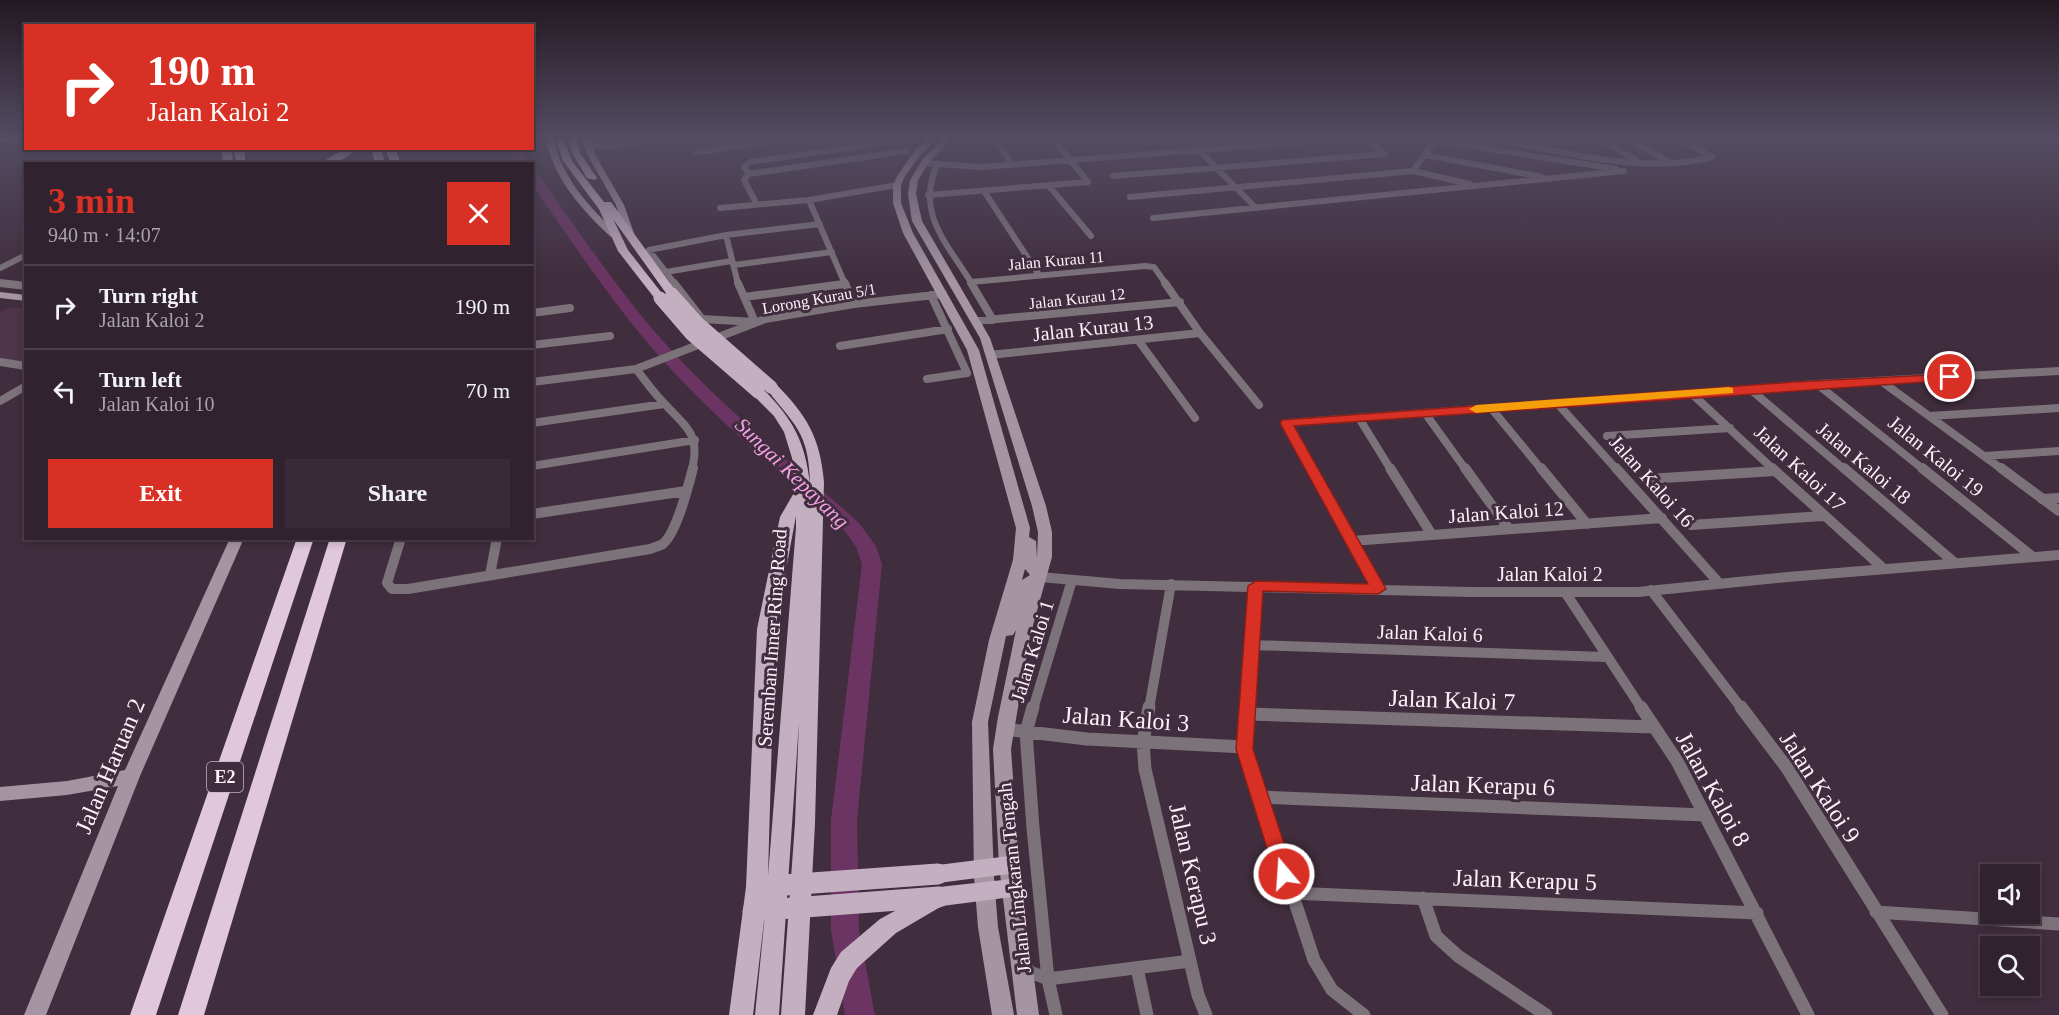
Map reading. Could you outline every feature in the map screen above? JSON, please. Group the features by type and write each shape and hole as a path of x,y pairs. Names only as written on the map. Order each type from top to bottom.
{"highway":[{"name":"E2","path":"143,1015 305,540"},
{"name":"E2","path":"191,1015 338,540"}],"main road":[{"path":"587,186 618,231"},
{"path":"594,186 618,231"},
{"name":"Seremban Inner Ring Road","path":"618,231 640,249 672,294 699,324 795,411 810,436 816,464 766,1015"},
{"name":"Seremban Inner Ring Road","path":"618,231 631,263 691,334 758,392 785,421 796,451 810,528 805,823 793,1015"},
{"path":"741,1015 757,887 765,629 788,517 803,491"},
{"path":"757,887 938,874 1009,865"},
{"path":"753,911 811,904 939,897 1012,889"},
{"path":"825,1015 839,976 849,960 888,926 939,897"}],"street":[{"name":"Seremban Inner Ring Road","path":"574,186 601,224 618,231 620,204 610,186"},
{"path":"747,186 756,203"},
{"path":"720,208 809,200 889,186"},
{"name":"Jalan Lingkaran Tengah","path":"897,186 897,203 901,217 937,295 973,350 1023,528 1020,560 997,640 980,722 985,892 988,927 1003,1015"},
{"name":"Jalan Lingkaran Tengah","path":"913,186 917,221 976,321 990,355 1045,531 1045,557 1022,636 1004,729 1003,786 1009,865 1028,1015"},
{"path":"928,186 935,226 993,320"},
{"path":"928,195 1044,186"},
{"path":"1049,186 1091,236"},
{"path":"1130,196 1243,186"},
{"path":"1153,218 1474,186"},
{"path":"1236,187 1256,208"},
{"path":"984,191 1039,275"},
{"path":"809,200 854,304"},
{"path":"726,235 744,297 755,322 702,319 649,250 726,235 820,224"},
{"path":"666,272 832,252"},
{"path":"0,268 24,256"},
{"name":"Jalan Kurau 11","path":"970,282 1144,266 1154,267 1180,302"},
{"path":"0,283 24,286"},
{"path":"744,297 844,284"},
{"path":"0,295 21,297"},
{"path":"927,379 967,373 937,295"},
{"name":"Lorong Kurau 5/1","path":"534,382 636,369 755,322 854,304 937,295"},
{"path":"0,305 21,297"},
{"path":"1180,302 1200,333 1259,405"},
{"name":"Jalan Kurau 12","path":"976,321 1180,302"},
{"path":"534,313 570,308"},
{"path":"840,346 948,328"},
{"name":"Jalan Kurau 13","path":"990,355 1200,333"},
{"path":"534,345 610,336"},
{"path":"1138,340 1195,418"},
{"path":"0,362 24,366"},
{"path":"400,540 387,583 392,589 408,590 650,549 663,543 677,518 697,449 695,440 685,422 664,405 636,369"},
{"path":"1378,589 1287,423 1816,384 2059,371"},
{"path":"1881,381 2059,511"},
{"name":"Jalan Kaloi 19","path":"1816,384 2033,557"},
{"path":"0,401 24,387"},
{"name":"Jalan Kaloi 18","path":"1750,389 1955,563"},
{"name":"Jalan Kaloi 17","path":"1691,393 1823,516 1884,569"},
{"name":"Jalan Kaloi 16","path":"1557,403 1719,584"},
{"path":"534,423 664,405"},
{"path":"1491,408 1587,524"},
{"path":"1930,416 2059,408"},
{"path":"1425,413 1509,529"},
{"path":"1359,418 1432,535"},
{"path":"1607,436 1730,428"},
{"path":"534,466 695,440"},
{"path":"1984,456 2059,451"},
{"path":"1647,479 1775,471"},
{"path":"534,514 686,491"},
{"path":"2042,499 2059,498"},
{"path":"1691,525 1823,516"},
{"name":"Jalan Kaloi 12","path":"1353,541 1662,518"},
{"path":"997,640 1008,631 1027,583 1040,577 1031,567 1030,543 1023,528"},
{"name":"Jalan Haruan 2","path":"35,1015 131,776 236,540"},
{"path":"490,575 497,540"},
{"name":"Jalan Kaloi 2","path":"1040,577 1171,584 1565,592 1651,590 2059,555"},
{"name":"Jalan Kaloi 1","path":"1026,732 1072,580"},
{"name":"Jalan Kerapu 3","path":"1171,584 1143,742 1145,769 1190,961 1206,1015"},
{"path":"1256,586 1245,747 1290,893 1314,960 1332,990 1364,1015"},
{"name":"Jalan Kaloi 9","path":"1651,590 1787,768 1942,1015"},
{"name":"Jalan Kaloi 8","path":"1565,592 1677,761 1808,1015"},
{"name":"Jalan Kaloi 6","path":"1252,645 1606,657"},
{"name":"Jalan Kaloi 7","path":"1248,714 1654,727"},
{"name":"Jalan Kaloi 3","path":"1004,729 1143,742 1245,747"},
{"path":"1026,732 1048,980 1056,1015"},
{"path":"0,794 67,788 131,776"},
{"name":"Jalan Kerapu 6","path":"1260,797 1705,816"},
{"name":"Jalan Kerapu 5","path":"1290,893 1757,913"},
{"path":"1423,898 1436,936 1443,943 1458,956 1546,1015"},
{"path":"1876,912 2059,924"},
{"path":"1021,967 1048,980 1190,961"},
{"path":"1137,968 1147,1015"}],"shaded area":[{"path":"12,307 24,308 24,362 0,359 0,312"}],"waterway":[{"name":"Sungai Kepayang","path":"541,186 587,254 663,351 689,379 852,527 866,546 872,564 844,820 845,930 860,1015"}],"slow traffic":[{"path":"1476,409 1729,390"}],"route":[{"path":"1284,874 1245,749 1256,586 1378,589 1287,423 1794,386 1950,377"}]}
